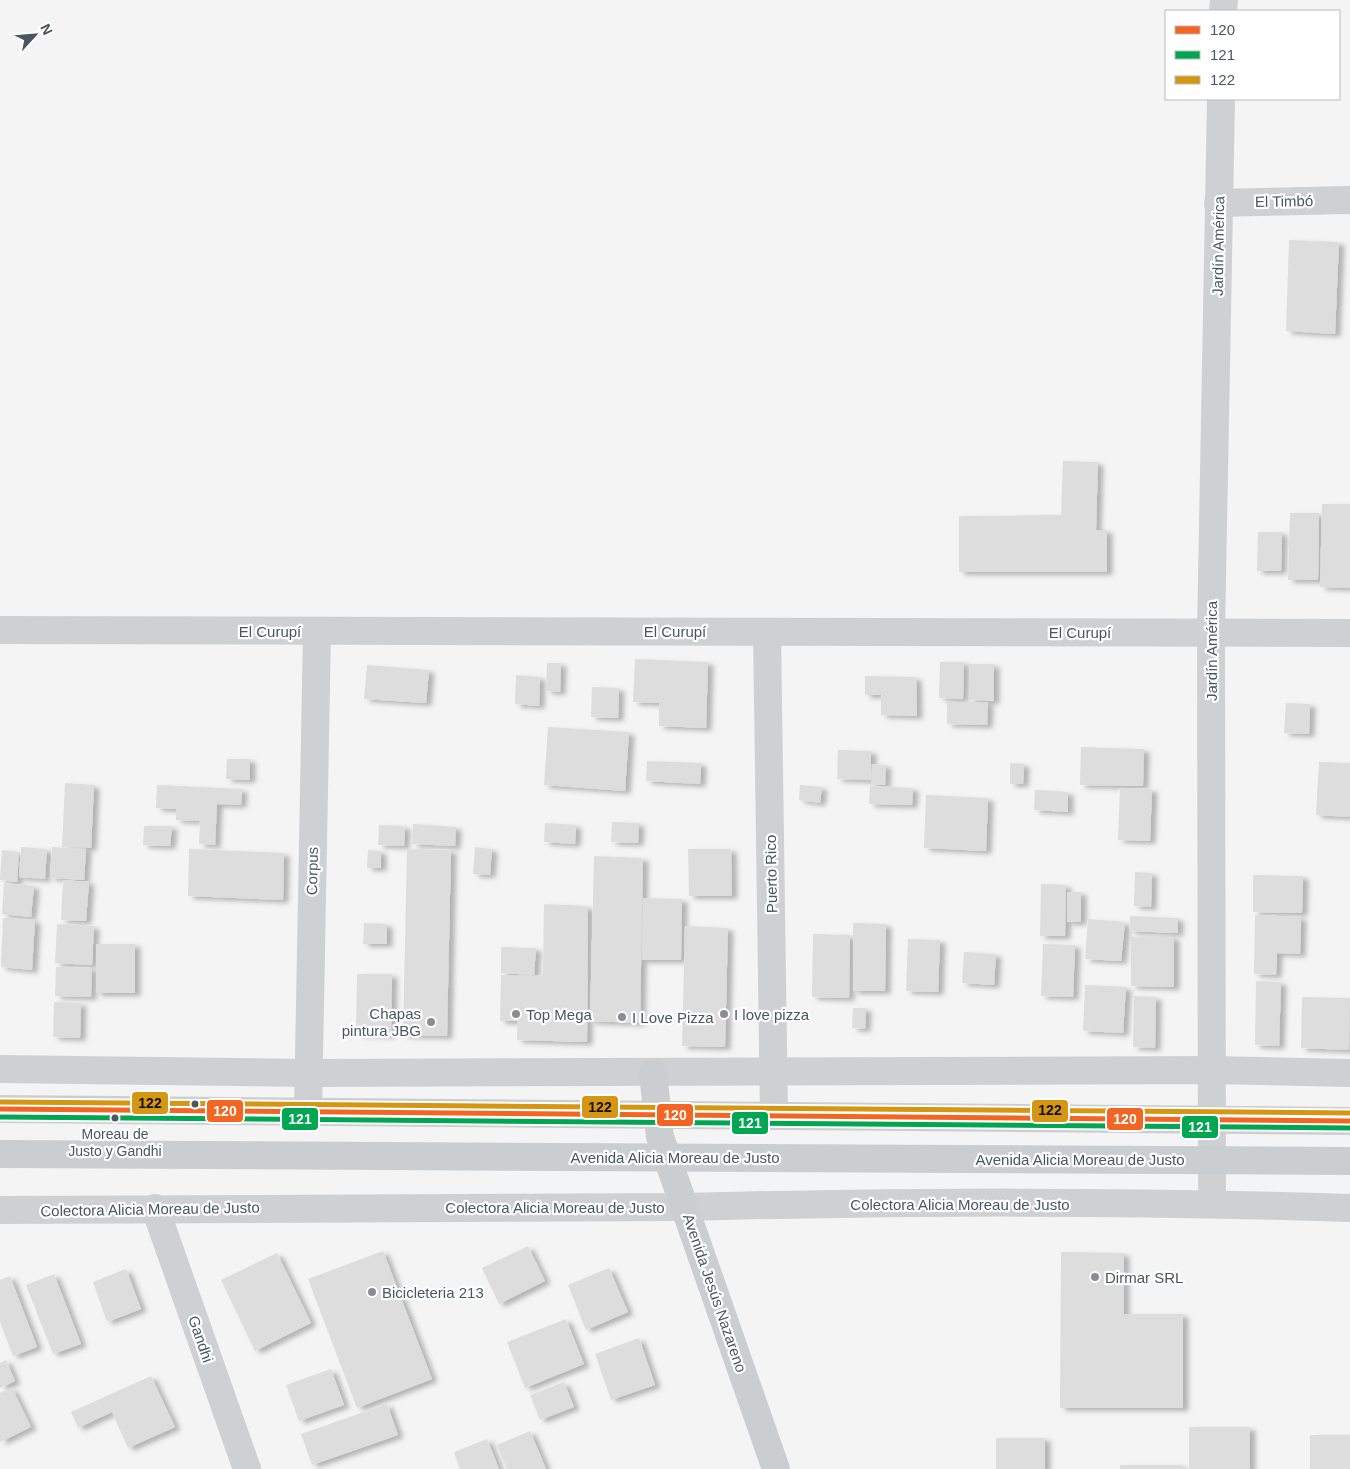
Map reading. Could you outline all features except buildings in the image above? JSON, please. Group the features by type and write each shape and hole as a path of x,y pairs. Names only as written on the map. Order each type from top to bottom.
{"main road":[{"name":"Avenida Jesús Nazareno","path":"653,1073 660,1137 776,1469"},
{"path":"0,1109 1350,1121"},
{"name":"Avenida Alicia Moreau de Justo","path":"0,1154 1350,1160"}],"street":[{"name":"Jardín América","path":"1212,1204 1211,632 1221,100"},
{"name":"El Timbó","path":"1218,202 1350,200"},
{"name":"El Curupí","path":"0,630 1350,633"},
{"name":"Corpus","path":"308,1111 317,631"},
{"name":"Puerto Rico","path":"767,632 774,1116"},
{"path":"0,1069 653,1073 1213,1070 1350,1073"},
{"name":"Colectora Alicia Moreau de Justo","path":"0,1210 684,1207 793,1204 1212,1204 1350,1208"},
{"name":"Gandhi","path":"155,1208 247,1469"}],"transit line":[{"name":"122","path":"0,1102 1350,1113"},
{"name":"120","path":"0,1109 1350,1121"},
{"name":"121","path":"0,1117 1350,1128"}],"place":[{"name":"Top Mega","path":"516,1014"},
{"name":"I love pizza","path":"724,1014"},
{"name":"I Love Pizza","path":"622,1017"},
{"name":"Chapas pintura JBG","path":"431,1022"},
{"name":"Moreau de Justo y Gandhi","path":"115,1118"},
{"name":"Dirmar SRL","path":"1095,1277"},
{"name":"Bicicleteria 213","path":"372,1292"}]}
